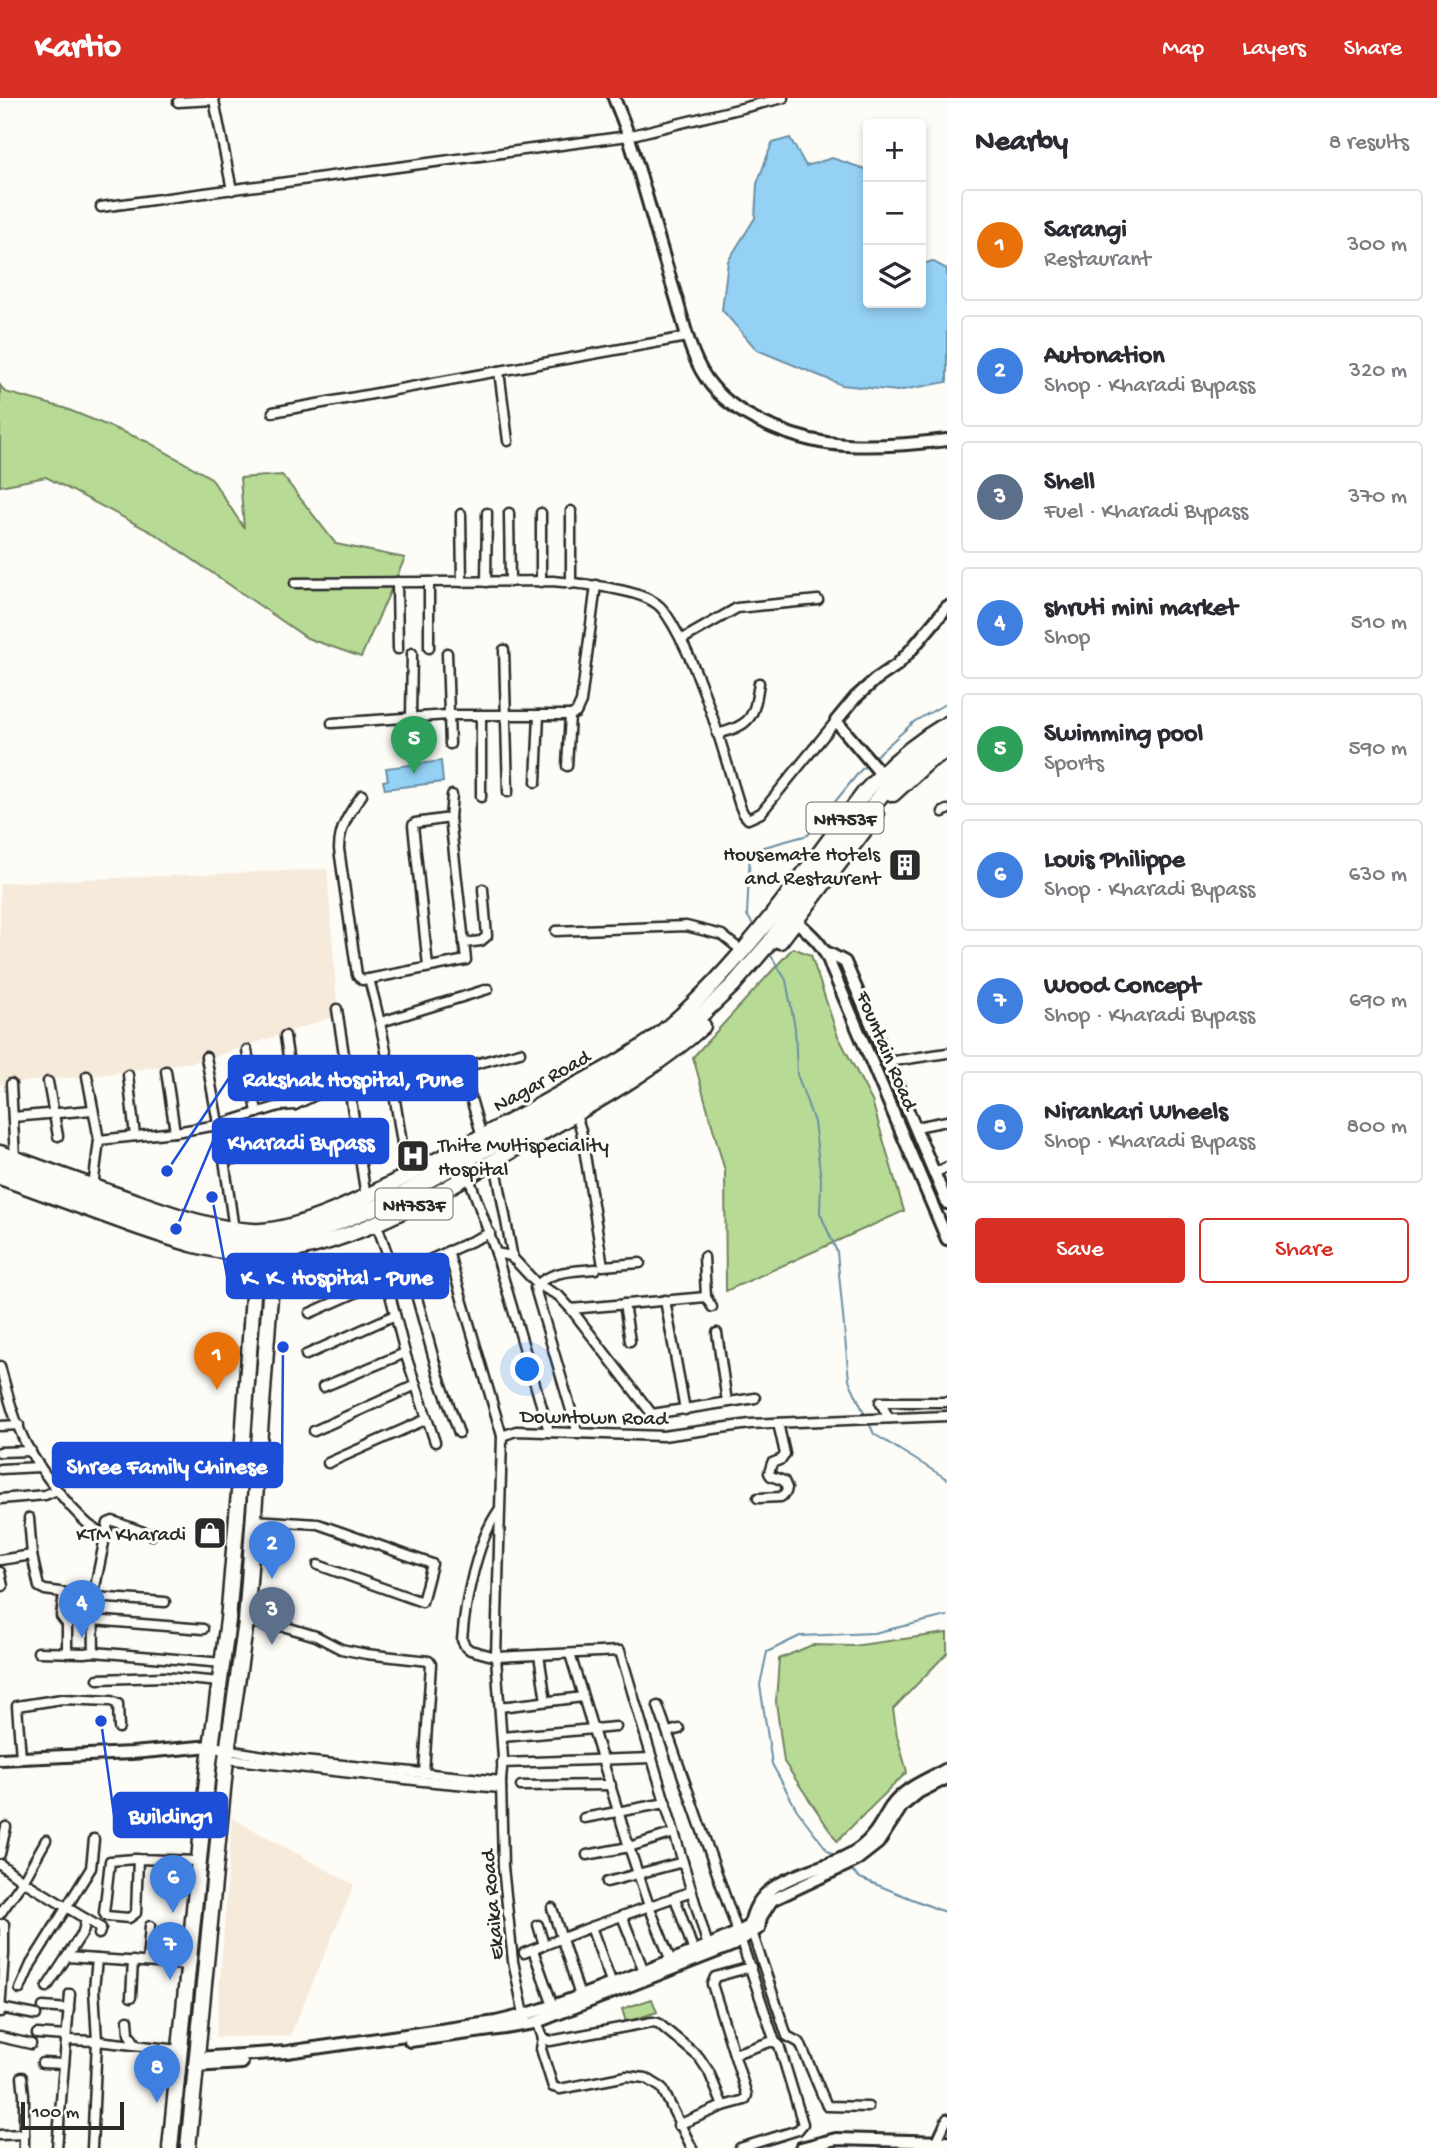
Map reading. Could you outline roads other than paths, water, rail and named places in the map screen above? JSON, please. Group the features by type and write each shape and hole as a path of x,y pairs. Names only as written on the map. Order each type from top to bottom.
{"highway":[{"name":"Nagar Road","path":"0,1153 93,1188 202,1223 234,1230 270,1231 336,1210 366,1197 625,1058 657,1036 716,982 758,933 881,774 916,743 947,724"},
{"path":"188,2148 227,1754 246,1622 272,1248 408,1192 501,1142 648,1056 697,1019 768,950 792,918 819,869 851,828 905,767 947,736"},
{"name":"NH753F","path":"792,918 882,806 929,761 947,750"},
{"path":"791,891 792,918"},
{"name":"NH753F","path":"0,1177 185,1241 231,1252 254,1248 297,1250 344,1236 390,1217 638,1077 671,1053 732,998 768,950"},
{"path":"0,1164 174,1228 254,1248 241,1469 223,1663 210,1750 170,2148"},
{"path":"271,1279 297,1250"}],"street":[{"path":"614,98 628,136 687,337 701,370 712,386 732,406 767,425 798,435 844,445 947,440"},
{"path":"101,207 628,136 750,102 783,98"},
{"path":"178,102 214,100 232,190"},
{"path":"273,412 687,337"},
{"path":"499,371 508,441"},
{"path":"570,511 570,583"},
{"path":"486,582 487,513"},
{"path":"509,513 510,582"},
{"path":"541,513 541,582"},
{"path":"461,514 462,582"},
{"path":"397,582 398,649"},
{"path":"429,582 429,648"},
{"path":"295,583 570,583 596,585 656,603 664,611 694,666 743,813 748,819 761,813 855,698 897,664 947,607"},
{"path":"332,723 449,715 576,713 581,702 596,585"},
{"path":"681,640 737,608 818,600"},
{"path":"504,650 508,792"},
{"path":"411,717 412,653"},
{"path":"447,653 450,744"},
{"path":"717,734 738,728 752,715 759,683"},
{"path":"481,715 481,797"},
{"path":"536,782 540,715"},
{"path":"567,766 570,715"},
{"path":"836,721 881,774"},
{"path":"362,795 343,825 339,836 339,849 357,975 362,980 466,960 450,818 452,794"},
{"path":"428,966 413,825 450,818"},
{"path":"464,943 481,941 487,936 483,889"},
{"name":"Fountain Road","path":"792,918 828,953 845,962 947,1203"},
{"path":"555,931 686,926 722,935 742,951"},
{"name":"Fountain Road","path":"828,953 832,969 947,1239"},
{"path":"369,979 381,1022 407,1176"},
{"path":"381,1022 488,989"},
{"path":"337,1009 366,1197"},
{"path":"285,1036 295,1105"},
{"path":"247,1050 257,1113"},
{"path":"393,1086 520,1052"},
{"path":"887,1062 947,1053"},
{"path":"206,1057 234,1230"},
{"path":"462,1068 482,1136"},
{"path":"166,1071 175,1132"},
{"path":"128,1075 135,1136"},
{"path":"87,1076 99,1140 93,1188"},
{"path":"48,1082 58,1136"},
{"path":"11,1084 15,1158"},
{"path":"99,1140 218,1125 279,1106 295,1105 320,1093"},
{"path":"13,1117 92,1110"},
{"path":"576,1118 582,1130 603,1266 640,1263"},
{"path":"905,1140 917,1131 947,1121"},
{"path":"224,1160 319,1149"},
{"path":"496,1167 513,1259"},
{"path":"935,1173 947,1167"},
{"path":"468,1175 490,1233 549,1432"},
{"path":"377,1228 395,1275"},
{"path":"310,1313 490,1233"},
{"path":"448,1251 502,1436"},
{"path":"496,1253 513,1259 537,1284 559,1296 652,1414 755,1398"},
{"path":"704,1258 706,1297 712,1307"},
{"path":"408,1269 459,1433"},
{"path":"537,1284 559,1273 596,1269"},
{"path":"386,1279 405,1353 435,1442"},
{"path":"537,1284 535,1293 578,1434"},
{"path":"571,1309 706,1297"},
{"path":"665,1300 685,1410"},
{"path":"624,1304 630,1341"},
{"path":"306,1355 395,1315"},
{"path":"717,1333 727,1402"},
{"path":"323,1387 405,1353"},
{"path":"0,1366 5,1400 40,1467 84,1521 105,1534"},
{"path":"314,1431 416,1385"},
{"path":"889,1418 880,1402 947,1402"},
{"name":"Downtown Road","path":"501,1784 502,1737 496,1657 502,1436 516,1431 663,1436 778,1423 947,1416"},
{"path":"328,1464 427,1419"},
{"path":"758,1498 781,1497 786,1492 784,1481 769,1473 772,1463 782,1459 785,1454 778,1423"},
{"path":"0,1426 19,1425"},
{"path":"0,1452 31,1451"},
{"path":"0,1469 40,1467"},
{"path":"0,1499 45,1495 57,1490"},
{"path":"500,1508 493,1518 478,1555 461,1640 470,1650 496,1657 620,1651 708,1946"},
{"path":"29,1518 32,1555 39,1587 93,1597 165,1602"},
{"path":"253,1520 318,1524 432,1564 422,1602 318,1565"},
{"path":"94,1652 93,1597 108,1523 113,1521 152,1535"},
{"path":"0,1560 32,1555"},
{"path":"0,1572 3,1586"},
{"path":"64,1593 61,1616 67,1624 67,1653"},
{"path":"93,1620 203,1629"},
{"path":"246,1622 286,1627 341,1648 366,1654 429,1661 431,1664 424,1773"},
{"path":"38,1652 94,1652 223,1663"},
{"path":"570,1654 629,1847 671,1961"},
{"path":"539,1655 547,1701"},
{"path":"98,1679 164,1677 221,1682"},
{"path":"500,1707 583,1697"},
{"path":"21,1758 17,1706 62,1699 111,1701 118,1703 119,1728"},
{"path":"658,1706 751,1966 775,2042 779,2045 802,2119 802,2127 740,2148"},
{"path":"502,1737 616,1727"},
{"path":"668,1732 679,1729"},
{"path":"0,1759 195,1748 423,1781 501,1784"},
{"path":"227,1754 424,1773 501,1784"},
{"path":"502,1763 652,1758"},
{"path":"851,1858 877,1832 900,1797 913,1786 947,1769"},
{"path":"196,2062 287,2052 496,2022 529,2020 699,1960 759,1928 761,1917 772,1900 878,1843 902,1806 919,1792 947,1778"},
{"name":"Ekaika Road","path":"501,1784 506,1903 513,1961 529,2020 542,2038 541,2049 551,2082 556,2089 626,2076 646,2078 662,2088 678,2125"},
{"path":"521,1786 611,1785"},
{"path":"584,1818 666,1803"},
{"path":"0,1854 6,1827"},
{"path":"587,1855 629,1847 674,1833"},
{"path":"20,1989 31,1964 92,1868 94,1839"},
{"path":"0,1914 23,1881 46,1840"},
{"path":"138,1858 136,1913 129,1918 106,1916 104,1913 110,1861 138,1858 198,1861"},
{"path":"607,1882 683,1862"},
{"path":"0,1864 101,1928 99,1934"},
{"path":"553,2006 529,1952 590,1927 692,1892"},
{"path":"675,1898 694,1952"},
{"path":"552,1908 580,1996"},
{"path":"622,1916 644,1971"},
{"path":"47,1987 83,1932 86,1919"},
{"path":"0,1924 4,1924 0,2010 36,2015"},
{"path":"538,1925 544,1945"},
{"path":"147,1962 149,1926"},
{"path":"590,1927 612,1984"},
{"path":"751,1930 787,2036 800,2043 827,2106 867,2107"},
{"path":"529,2020 553,2006 708,1946 739,1937"},
{"path":"67,1957 187,1965"},
{"path":"92,2148 97,2040 93,1989 97,1959"},
{"path":"131,1997 133,1961"},
{"path":"692,2148 678,2125 745,2100 747,2095 712,1984 715,1977 751,1966"},
{"path":"57,2148 70,1994"},
{"path":"43,2007 69,2009"},
{"path":"128,2020 129,2034 136,2045"},
{"path":"542,2038 560,2040 658,2023 699,2057 709,2072 723,2106"},
{"path":"37,2034 179,2050"},
{"path":"0,2037 31,2044"},
{"path":"734,2054 775,2042"},
{"path":"42,2063 64,2064"},
{"path":"22,2077 24,2148"},
{"path":"793,2131 806,2147 836,2139 939,2144 947,2119"},
{"path":"0,2134 24,2134"}],"water":[{"path":"790,138 806,166 832,158 863,168 863,308 926,308 926,263 932,261 947,269 947,382 897,391 842,385 757,350 722,310 728,261 755,218 757,184 772,143"},
{"path":"441,761 443,782 385,789 383,781 388,780 386,768"}],"waterway":[{"path":"877,755 915,721 947,703"},
{"path":"755,928 747,915 750,851 808,835 867,764"},
{"path":"770,954 786,980 795,1028 797,1074 814,1122 821,1179 820,1213 837,1252 849,1380 865,1415"},
{"path":"869,1423 874,1434 947,1479"},
{"path":"835,1856 828,1851 797,1810 772,1764 760,1685 767,1652 800,1636 874,1633 947,1616"},
{"path":"850,1869 860,1878 947,1913"}],"place":[{"name":"Swimming pool","path":"414,774"},
{"name":"Housemate Hotels and Restaurent","path":"905,865"},
{"name":"Thite Multispeciality Hospital","path":"413,1156"},
{"name":"Rakshak Hospital, Pune","path":"167,1171"},
{"name":"K. K. Hospital - Pune","path":"212,1197"},
{"name":"Kharadi Bypass","path":"176,1229"},
{"name":"Shree Family Chinese","path":"283,1347"},
{"name":"Sarangi","path":"217,1390"},
{"name":"KTM Kharadi","path":"210,1533"},
{"name":"Autonation","path":"272,1579"},
{"name":"shruti mini market","path":"82,1638"},
{"name":"Shell","path":"272,1645"},
{"name":"Building1","path":"101,1721"},
{"name":"Louis Philippe","path":"173,1913"},
{"name":"Wood Concept","path":"170,1980"},
{"name":"Nirankari Wheels","path":"157,2103"}]}
